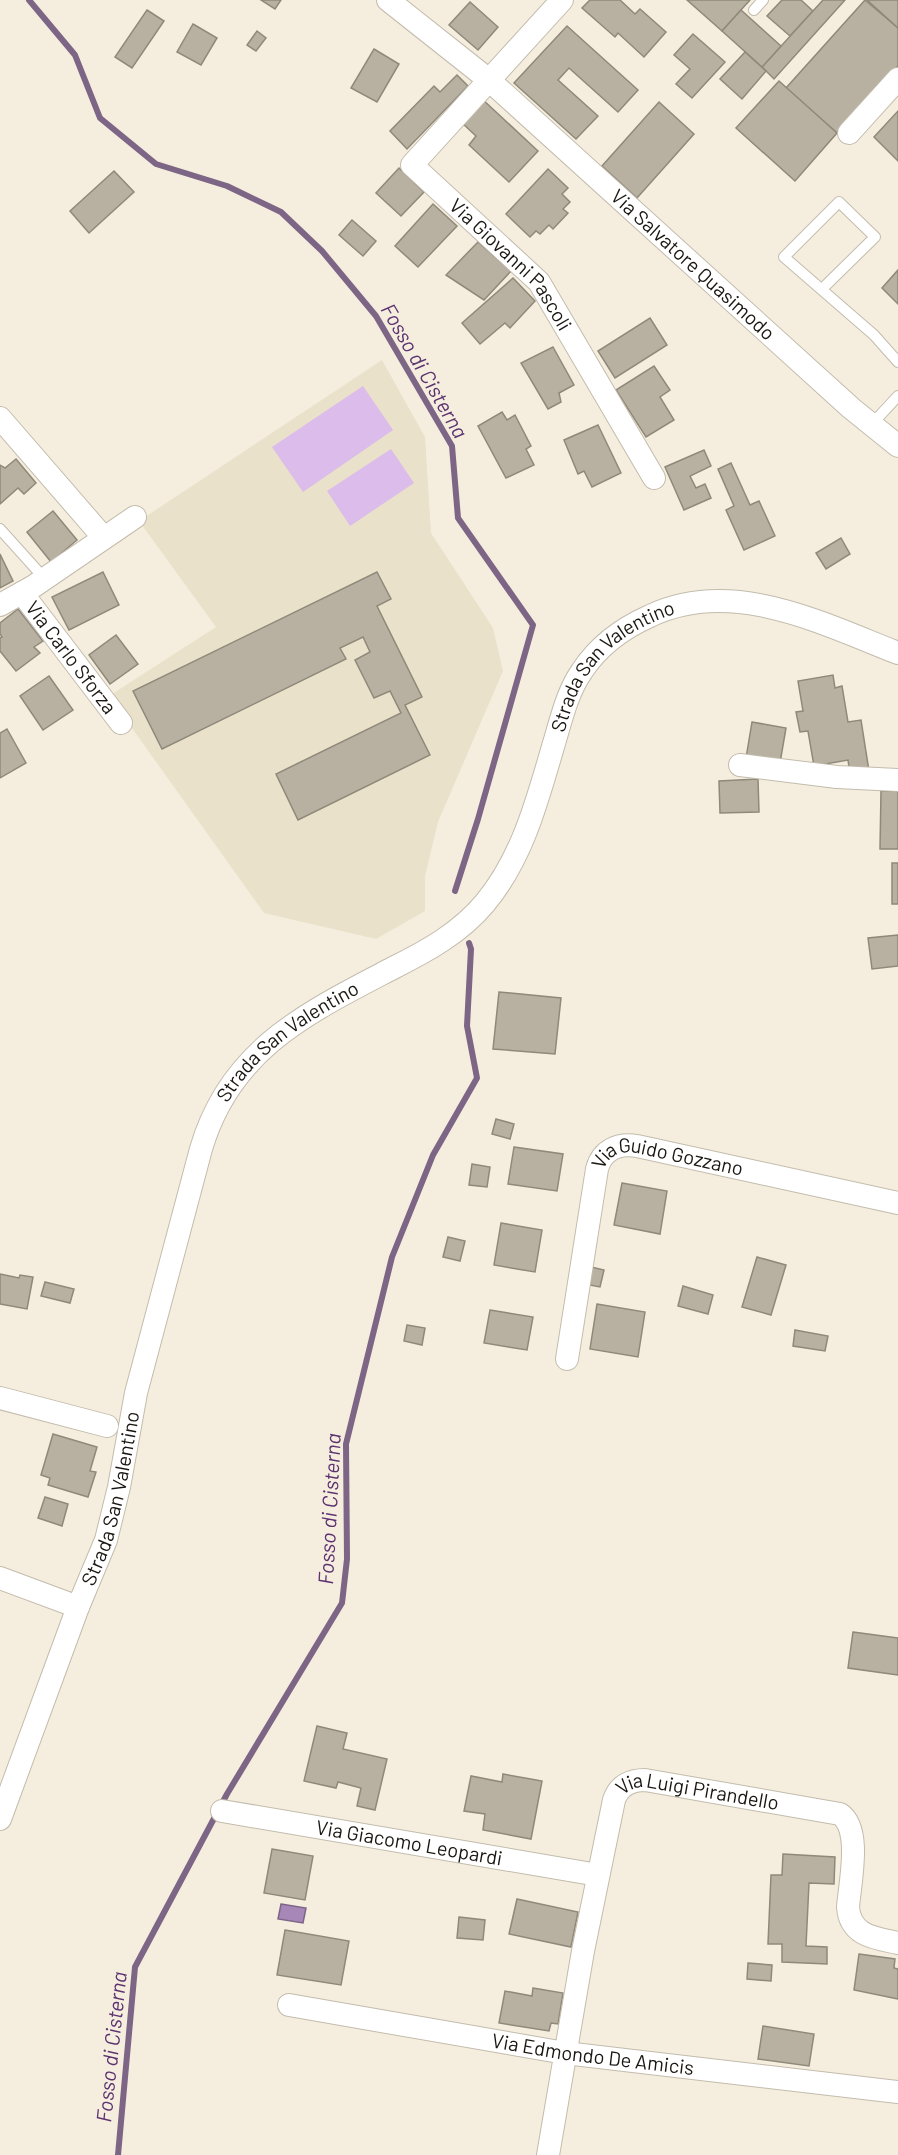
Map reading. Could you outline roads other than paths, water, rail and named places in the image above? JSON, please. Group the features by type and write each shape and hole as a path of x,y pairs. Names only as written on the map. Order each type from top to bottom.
{"street":[{"name":"Via Salvatore Quasimodo","path":"388,0 489,80 842,400 898,446"},
{"path":"489,80 562,0"},
{"path":"849,133 898,79"},
{"name":"Via Giovanni Pascoli","path":"489,80 412,165 539,282 654,478"},
{"path":"0,418 104,538"},
{"path":"0,605 45,579 135,517"},
{"name":"Via Carlo Sforza","path":"22,593 121,723"},
{"name":"Strada San Valentino","path":"0,1819 111,1522 136,1393 211,1117 220,1100 251,1059 287,1028 321,1006 424,952 456,931 486,902 512,862 523,839 534,811 565,706 575,682 596,653 621,631 654,614 682,604 730,601 794,614 898,653"},
{"path":"740,765 837,777 898,780"},
{"name":"Via Guido Gozzano","path":"567,1359 597,1169 601,1157 612,1149 625,1145 637,1146 898,1203"},
{"path":"0,1398 107,1426"},
{"path":"0,1578 78,1607"},
{"name":"Via Luigi Pirandello","path":"548,2155 598,1875 616,1795 622,1787 632,1781 645,1780 834,1811 848,1821 852,1833 849,1918 856,1929 865,1935 898,1943"},
{"name":"Via Giacomo Leopardi","path":"222,1811 598,1875"},
{"name":"Via Edmondo De Amicis","path":"289,2005 565,2053 898,2092"}],"lane":[{"path":"754,10 763,0"},
{"path":"822,289 875,237 839,202 784,257 874,335 898,362"},
{"path":"872,424 898,396"},
{"path":"0,529 45,579"}],"waterway":[{"name":"Fosso di Cisterna","path":"29,0 75,55 100,118 156,164 227,186 281,212 322,251 376,316 452,446 458,518 533,625 478,819 455,891"},
{"name":"Fosso di Cisterna","path":"118,2155 135,1967 227,1794 342,1603 347,1559 346,1444 392,1257 433,1155 477,1078 467,1026 471,949 469,943"}]}
